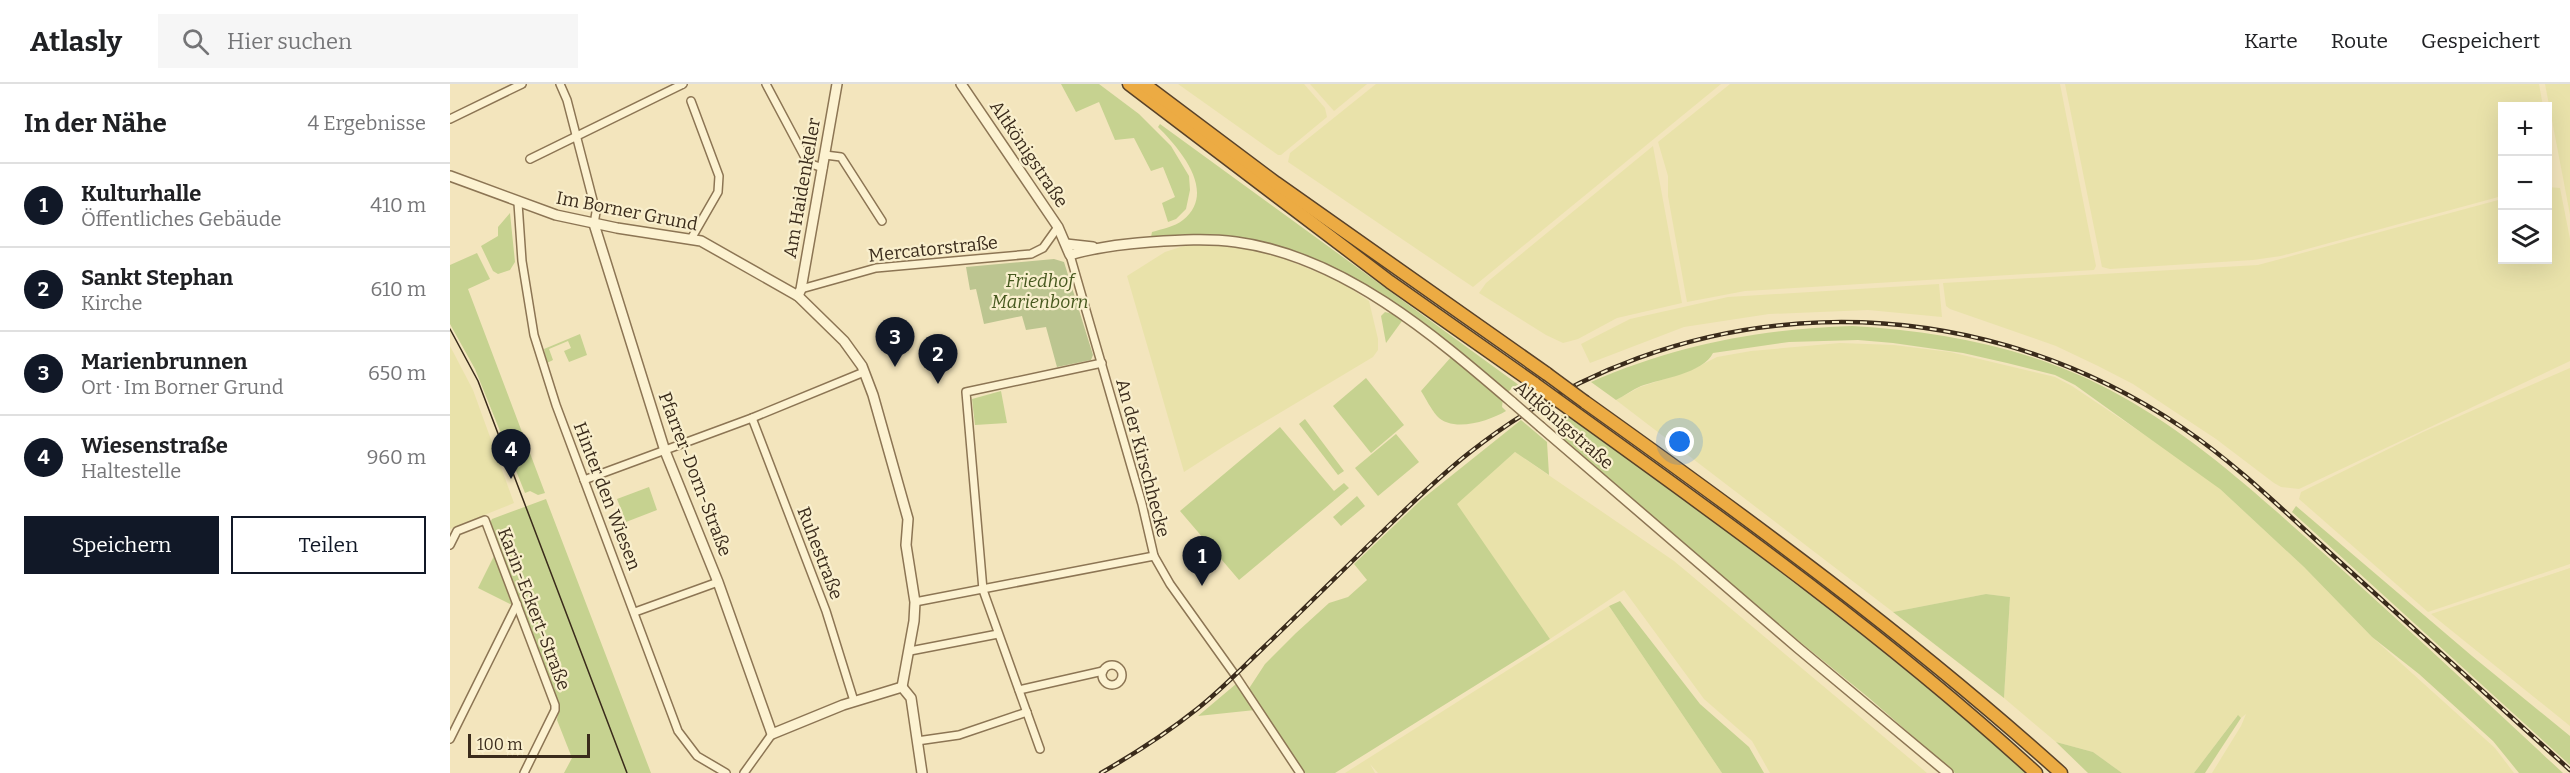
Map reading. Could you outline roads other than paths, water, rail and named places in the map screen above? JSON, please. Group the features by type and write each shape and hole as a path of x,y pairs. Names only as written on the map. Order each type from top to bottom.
{"highway":[{"path":"1129,84 1390,282 1744,535 1872,635 1999,739 2036,773"},
{"path":"1144,84 1276,183 1755,524 1909,644 2061,773"}],"street":[{"path":"450,119 522,84"},
{"path":"560,84 596,212 594,224"},
{"path":"530,159 683,84"},
{"path":"766,84 808,163 823,168"},
{"name":"Am Haidenkeller","path":"800,293 837,84"},
{"name":"Altkönigstraße","path":"961,84 1058,227 1070,255 1095,247"},
{"path":"691,101 719,176 718,192 691,238"},
{"path":"825,155 841,157 882,221"},
{"name":"Im Borner Grund","path":"450,176 518,203 556,215 594,224 691,238 800,293 844,341 864,372 881,420 908,519 906,545 915,602 910,651 902,687"},
{"name":"Hinter den Wiesen","path":"518,203 522,261 534,335 556,405 678,731 697,756 726,773"},
{"name":"Pfarrer-Dorn-Straße","path":"594,224 665,451 718,582 772,734"},
{"name":"Mercatorstraße","path":"800,293 876,268 1031,254 1043,248 1058,227"},
{"name":"Altkönigstraße","path":"1066,244 1095,247 1204,239 1239,242 1285,254 1352,284 1433,336 1948,773"},
{"name":"An der Kirschhecke","path":"1070,255 1142,504 1154,556 1170,584 1235,675 1300,773"},
{"path":"1040,748 983,590 966,392 1102,363"},
{"path":"584,480 752,418 864,372"},
{"name":"Ruhestraße","path":"752,418 826,611 854,701"},
{"name":"Karin-Eckert-Straße","path":"450,545 457,531 484,520 555,710 524,773"},
{"path":"915,602 1154,556"},
{"path":"635,612 718,582"},
{"path":"450,739 516,604"},
{"path":"910,651 998,634"},
{"path":"1019,690 1103,671"},
{"path":"744,773 772,734 854,701 902,687 911,698 922,773"},
{"path":"917,741 958,735 1027,712"}],"tram line":[{"path":"450,329 478,381 627,773"}],"railway":[{"path":"1101,773 1162,735 1206,702 1445,473 1469,453 1551,398 1638,358 1729,333 1822,322 1915,327 2007,346 2097,379 2183,428 2224,458 2263,492 2570,770"}],"place":[{"name":"Marienbrunnen","path":"895,367"},
{"name":"Sankt Stephan","path":"938,384"},
{"name":"Wiesenstraße","path":"511,479"},
{"name":"Kulturhalle","path":"1202,586"}],"park label":[{"name":"Friedhof Marienborn","path":"1040,291"}]}
